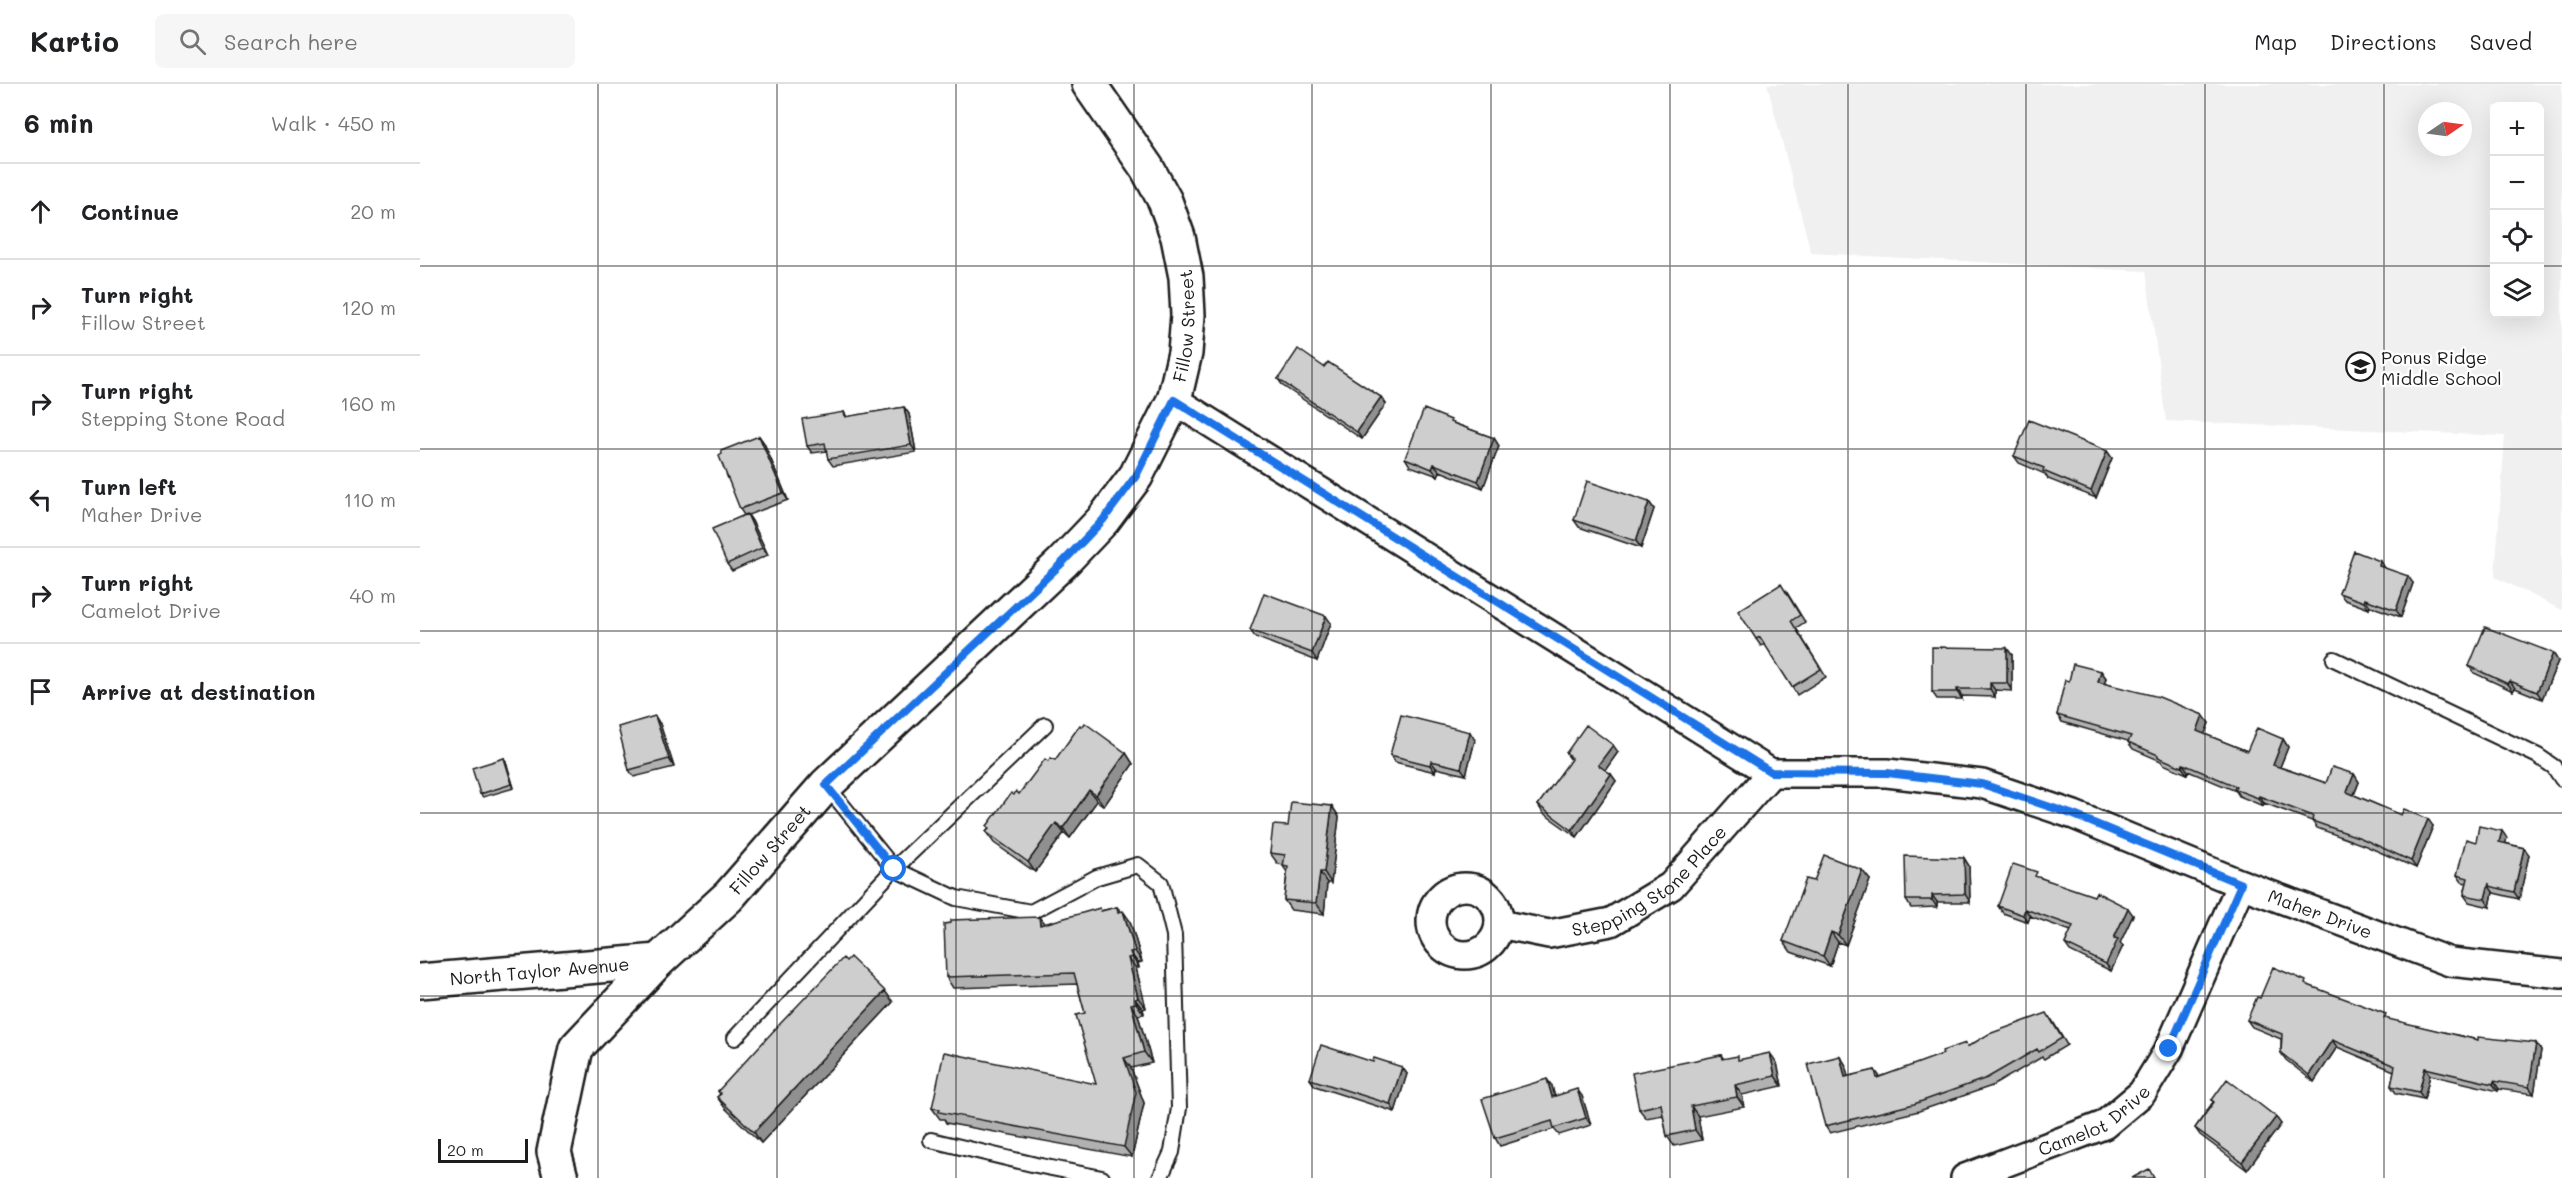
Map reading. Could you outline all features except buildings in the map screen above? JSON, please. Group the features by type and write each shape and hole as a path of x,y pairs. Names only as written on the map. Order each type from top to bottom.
{"street":[{"name":"Fillow Street","path":"561,1178 554,1152 576,1048 658,961 729,896 826,785 1054,570 1103,520 1136,476 1174,400 1185,353 1188,315 1186,277 1178,237 1165,201 1147,168 1089,84"},
{"path":"1174,400 1771,772"},
{"name":"Maher Drive","path":"1771,772 1887,773 1982,784 2074,815 2241,884 2450,962 2562,974"},
{"name":"Stepping Stone Place","path":"1499,924 1549,934 1611,922 1671,886 1771,772"},
{"name":"Camelot Drive","path":"1965,1178 2104,1125 2142,1093 2169,1049 2241,884"},
{"name":"North Taylor Avenue","path":"420,981 658,961"}],"lane":[{"path":"2334,659 2538,756 2554,767 2562,779"},
{"path":"735,1038 894,869 1045,725"},
{"path":"826,785 894,869 956,898 1031,912 1097,877 1138,865 1161,883 1174,935 1179,1108 1172,1152 1160,1178"},
{"path":"931,1140 1102,1178"}],"shaded area":[{"name":"Ponus Ridge Middle School","path":"1767,84 2562,84 2562,610 2495,577 2505,436 2166,421 2146,271 1811,253"}],"place":[{"name":"Ponus Ridge Middle School","path":"2360,367"}],"route":[{"path":"894,869 826,785 1062,563 1103,520 1136,476 1174,400 1771,772 1887,773 1982,784 2074,815 2241,884 2169,1049"}]}
